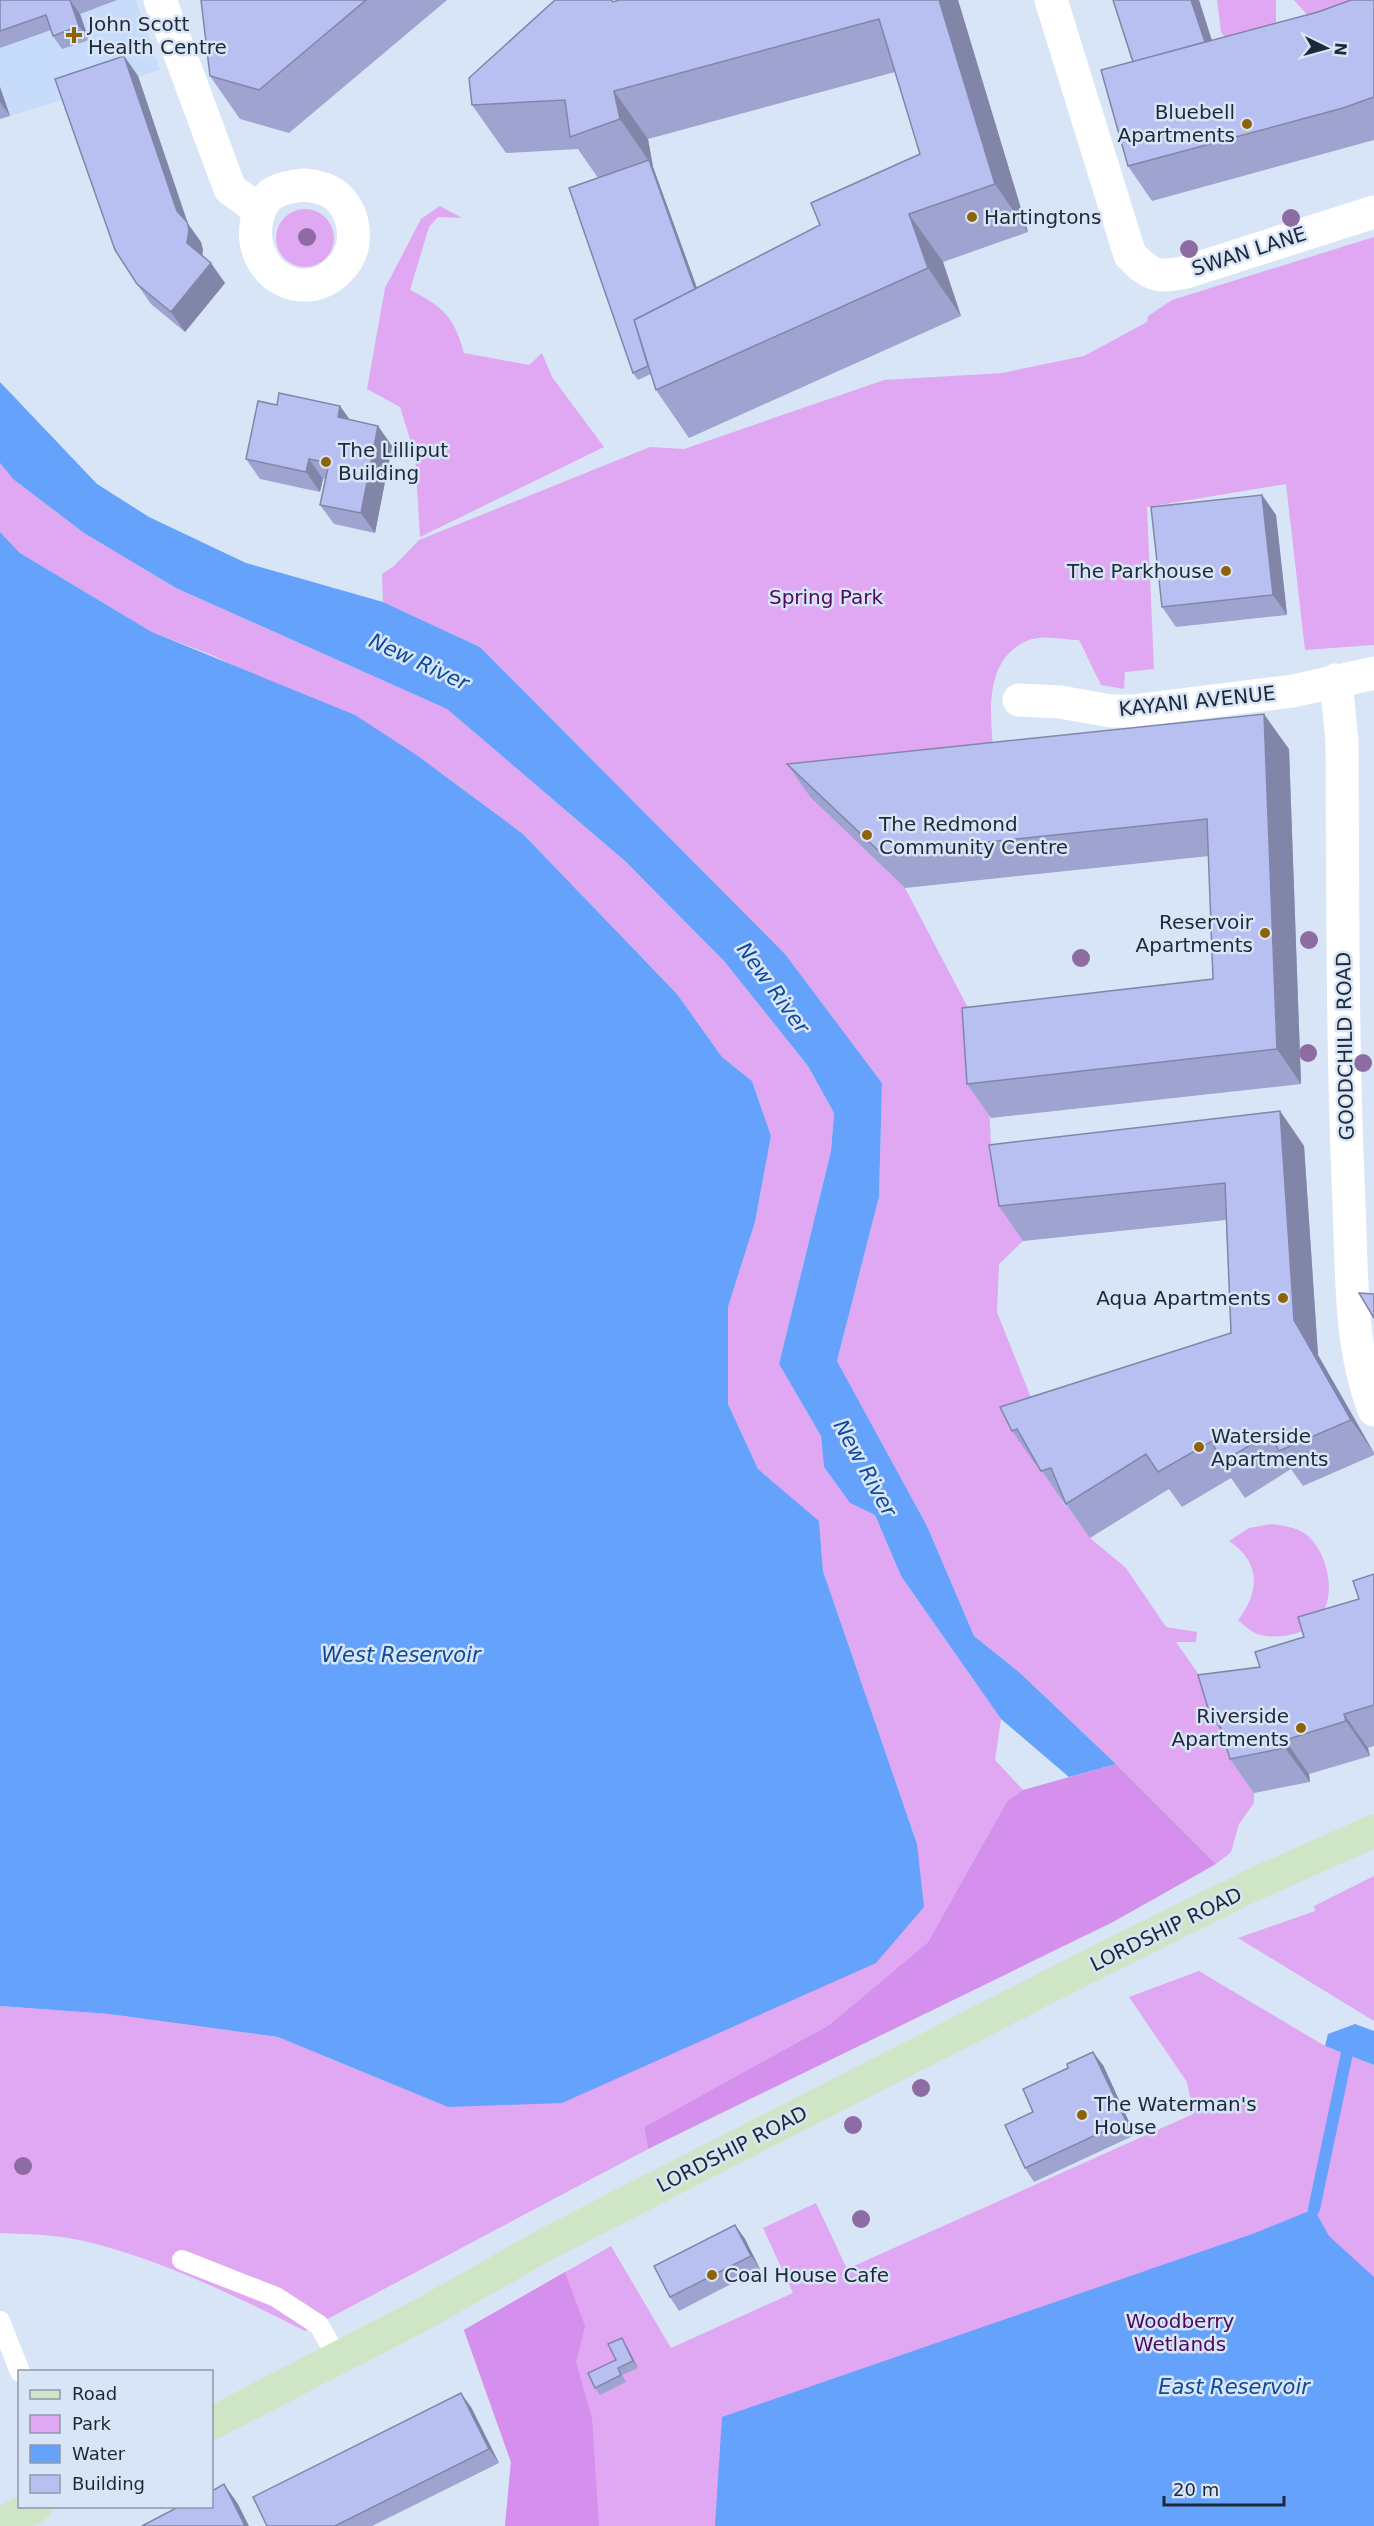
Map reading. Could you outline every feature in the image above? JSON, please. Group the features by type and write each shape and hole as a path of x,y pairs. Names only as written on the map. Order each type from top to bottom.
{"street":[{"path":"160,0 230,189 259,210"},
{"name":"SWAN LANE","path":"1051,0 1130,255 1149,273 1168,276 1374,212"},
{"name":"KAYANI AVENUE","path":"1019,700 1060,702 1111,711 1132,711 1293,691 1374,673"},
{"name":"GOODCHILD ROAD","path":"1336,680 1342,742 1345,1115 1355,1336 1364,1383 1374,1410"},
{"name":"LORDSHIP ROAD","path":"213,2422 338,2359 561,2237 1257,1883 1374,1831"},
{"path":"0,2524 32,2508"}],"lane":[{"path":"182,2260 285,2303 319,2325 338,2359"},
{"path":"0,2321 19,2370"}],"shaded area":[{"name":"John Scott Health Centre","path":"0,0 136,0 160,70 0,119"},
{"path":"1116,1764 1216,1864 1113,1922 648,2149 644,2127 829,2025 928,1942 1007,1801 1023,1790"},
{"path":"565,2272 585,2326 576,2362 592,2418 599,2526 505,2526 511,2462 464,2330"}],"green space":[{"path":"1217,0 1276,0 1276,25 1234,50 1221,32"},
{"path":"1294,0 1373,0 1311,19"},
{"path":"440,206 462,218 438,217 429,227 410,290 446,314 456,330 464,353 529,365 542,353 552,377 604,447 420,537 415,455 400,407 367,389 385,288 421,219"},
{"path":"305,209 316,211 326,217 332,227 334,238 332,249 326,259 316,265 305,267 294,265 284,259 278,249 276,238 278,227 284,217 294,211"},
{"name":"Spring Park","path":"1374,237 1374,645 1305,650 1286,484 1147,507 1154,669 1125,672 1124,689 1101,685 1079,640 1047,638 1029,640 1014,649 1003,661 996,675 991,708 994,759 812,799 905,888 986,1042 991,1146 1013,1179 1023,1241 999,1264 997,1312 1045,1433 1041,1464 1065,1506 1075,1503 1090,1538 1126,1568 1166,1627 1197,1632 1196,1642 1176,1642 1223,1709 1241,1747 1254,1793 1254,1803 1239,1824 1231,1852 1216,1864 1116,1764 1019,1672 974,1636 927,1526 837,1361 879,1197 882,1083 785,954 480,647 383,602 382,574 394,566 419,540 650,447 684,449 884,380 1002,373 1084,356 1147,322 1148,316 1172,300"},
{"path":"0,463 13,479 84,533 176,588 447,709 625,861 724,961 808,1066 834,1113 831,1151 779,1364 821,1436 824,1467 850,1503 875,1515 901,1576 1001,1719 995,1760 1023,1790 1007,1801 928,1942 829,2025 644,2127 648,2149 305,2331 202,2282 123,2252 72,2239 0,2233 0,2006 109,2014 278,2037 448,2107 917,1844 823,1571 819,1521 758,1469 728,1404 728,1307 755,1222 771,1136 752,1081 722,1057 677,994 523,834 418,756 212,655 152,632 20,553 0,532"},
{"path":"1272,1524 1299,1530 1315,1543 1326,1565 1329,1590 1327,1603 1315,1623 1302,1631 1276,1637 1253,1632 1238,1620 1250,1599 1254,1578 1247,1558 1229,1541 1249,1528"},
{"path":"1374,1876 1374,2021 1238,1938 1315,1911 1314,1906"},
{"name":"Woodberry Wetlands","path":"1199,1971 1325,2046 1374,2065 1374,2526 505,2526 511,2462 464,2330 611,2246 671,2348 793,2293 763,2228 816,2203 847,2269 1193,2114 1187,2082 1129,1997"}],"water":[{"name":"New River","path":"0,382 97,484 149,517 246,563 383,602 480,647 785,954 882,1083 879,1197 837,1361 927,1526 974,1636 1019,1672 1116,1764 1069,1777 1001,1719 901,1576 875,1515 850,1503 824,1467 821,1436 779,1364 831,1151 834,1113 808,1066 724,961 625,861 447,709 176,588 84,533 13,479 0,463"},
{"name":"West Reservoir","path":"0,532 20,553 152,632 355,715 418,756 523,834 677,994 722,1057 752,1081 771,1136 755,1222 728,1307 728,1404 758,1469 819,1521 823,1571 917,1844 924,1907 876,1963 562,2103 448,2107 278,2037 109,2014 0,2006"},
{"path":"1355,2024 1374,2031 1374,2065 1325,2046 1328,2034"},
{"name":"East Reservoir","path":"1314,2209 1329,2236 1374,2277 1374,2526 715,2526 722,2417 1255,2233"}],"building":[{"path":"0,0 70,0 79,26 53,36 46,15 0,31"},
{"path":"201,0 366,0 259,90 210,76"},
{"path":"555,0 611,0 613,2 619,0 939,0 995,184 909,214 928,268 656,390 634,320 820,225 811,203 920,154 879,19 614,91 620,119 570,137 565,100 472,105 469,78"},
{"path":"1113,0 1191,0 1205,42 1133,62"},
{"path":"1351,0 1374,0 1374,97 1343,108 1128,166 1101,70 1318,12"},
{"path":"124,56 177,211 187,222 189,230 187,243 211,263 171,312 137,284 115,250 55,79"},
{"path":"649,160 695,289 634,320 648,366 633,373 569,188"},
{"name":"The Lilliput Building","path":"279,393 340,406 338,417 378,426 361,513 320,505 329,463 309,459 306,472 246,459 258,401 277,405"},
{"name":"The Parkhouse","path":"1262,495 1273,595 1162,607 1151,507"},
{"path":"1264,714 1277,1049 967,1084 962,1008 1213,979 1207,819 881,853 787,764"},
{"path":"1280,1111 1294,1320 1351,1420 1279,1451 1270,1433 1221,1463 1212,1441 1158,1472 1146,1454 1066,1504 1051,1468 1041,1471 1017,1429 1012,1431 1000,1407 1231,1333 1225,1183 999,1206 989,1145"},
{"path":"1359,1293 1374,1294 1374,1318"},
{"path":"1374,1574 1374,1705 1344,1714 1346,1721 1285,1740 1285,1748 1230,1759 1216,1713 1210,1715 1198,1675 1260,1667 1255,1652 1304,1637 1298,1617 1359,1599 1353,1581"},
{"name":"The Waterman's House","path":"1093,2052 1126,2121 1025,2168 1005,2125 1033,2112 1023,2089 1068,2068 1067,2064"},
{"path":"735,2225 751,2256 670,2297 654,2266"},
{"path":"622,2338 633,2361 618,2368 621,2375 595,2388 588,2373 616,2360 608,2344"},
{"path":"461,2393 489,2449 335,2526 267,2526 253,2497"},
{"path":"224,2484 245,2526 142,2526 176,2508 213,2508 213,2490"}],"waterway":[{"path":"1314,2209 1347,2053 1356,2041"}],"place":[{"name":"John Scott Health Centre","path":"74,35"},
{"name":"Bluebell Apartments","path":"1247,124"},
{"name":"Hartingtons","path":"972,217"},
{"name":"The Lilliput Building","path":"326,462"},
{"name":"The Parkhouse","path":"1226,571"},
{"name":"The Redmond Community Centre","path":"867,835"},
{"name":"Reservoir Apartments","path":"1265,933"},
{"name":"Aqua Apartments","path":"1283,1298"},
{"name":"Waterside Apartments","path":"1199,1447"},
{"name":"Riverside Apartments","path":"1301,1728"},
{"name":"The Waterman's House","path":"1082,2115"},
{"name":"Coal House Cafe","path":"712,2275"}]}
